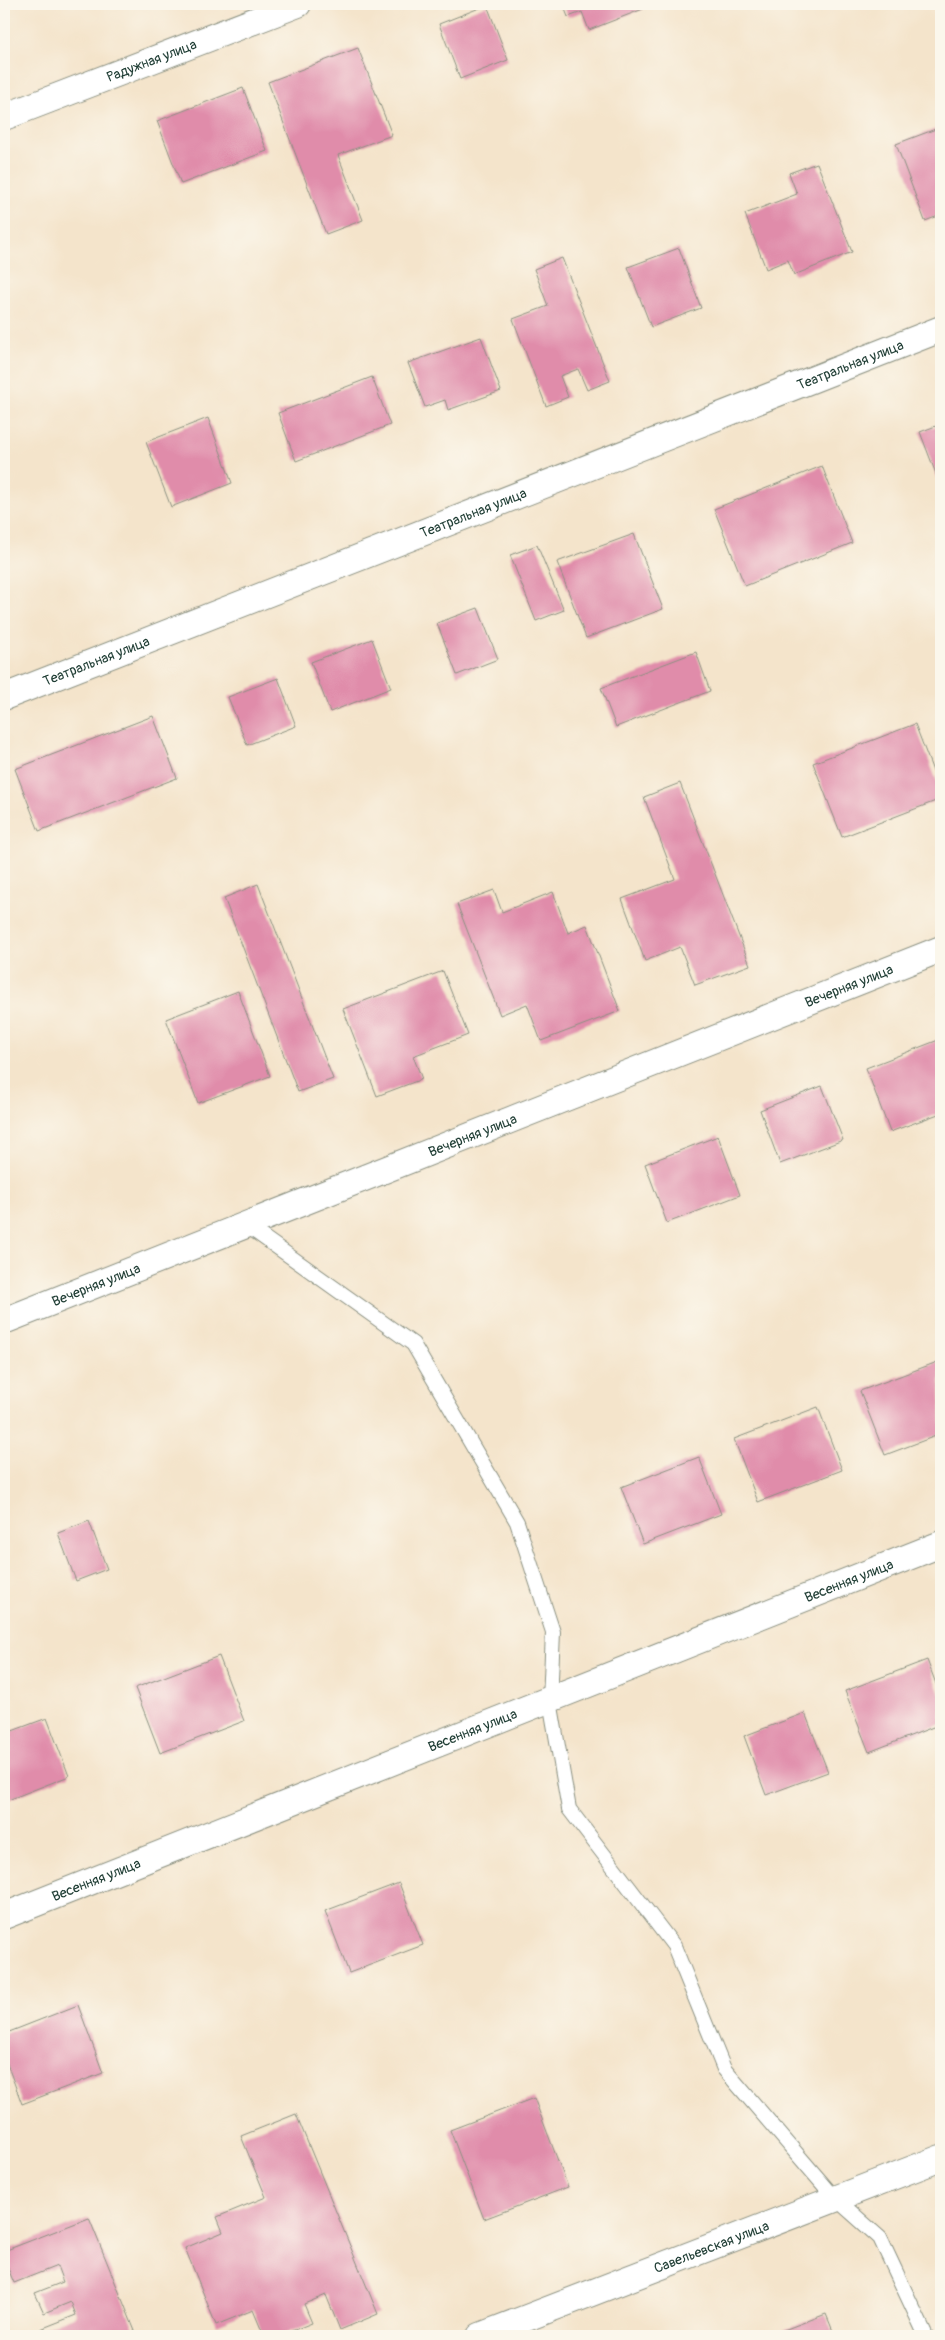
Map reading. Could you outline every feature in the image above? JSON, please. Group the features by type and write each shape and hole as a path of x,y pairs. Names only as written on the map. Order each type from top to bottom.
{"street":[{"name":"Радужная улица","path":"4,117 298,4"},
{"name":"Театральная улица","path":"4,697 941,329"},
{"name":"Вечерняя улица","path":"4,1322 941,949"},
{"name":"Весенняя улица","path":"4,1916 550,1701 941,1544"},
{"name":"Савельевская улица","path":"480,2336 941,2158"}],"lane":[{"path":"246,1225 413,1344 517,1522 553,1632 550,1701 569,1809 674,1946 724,2069 834,2198 880,2238 926,2336"}],"building":[{"path":"563,4 641,4 643,9 589,30 582,12 568,17"},
{"path":"487,5 508,60 460,79 439,24"},
{"path":"358,48 392,135 338,155 363,220 326,234 268,82"},
{"path":"243,88 267,151 181,184 157,121"},
{"path":"941,127 941,215 925,221 896,144"},
{"path":"817,163 852,252 794,275 788,260 766,269 745,214 797,194 789,173"},
{"path":"679,248 701,308 651,327 628,267"},
{"path":"562,258 610,381 587,390 578,369 560,376 568,397 546,406 513,319 548,306 534,269"},
{"path":"481,337 501,391 448,410 445,400 425,407 408,363"},
{"path":"372,377 390,425 296,461 278,413"},
{"path":"208,418 232,483 171,507 146,442"},
{"path":"941,424 941,487 920,432"},
{"path":"822,466 852,543 745,586 714,509"},
{"path":"634,534 663,609 586,638 557,562"},
{"path":"537,545 564,610 536,621 510,555"},
{"path":"478,608 498,659 457,675 437,623"},
{"path":"372,639 391,688 330,712 311,662"},
{"path":"696,652 710,691 616,727 601,688"},
{"path":"278,678 296,726 247,745 228,697"},
{"path":"153,716 177,778 39,831 15,769"},
{"path":"915,724 941,792 941,799 842,837 813,763"},
{"path":"680,783 750,965 695,985 680,947 645,961 622,899 675,879 644,797"},
{"path":"258,884 333,1079 298,1092 224,898"},
{"path":"494,890 502,912 553,892 568,933 587,925 620,1011 541,1041 527,1004 500,1015 457,904"},
{"path":"443,971 468,1035 413,1056 422,1079 377,1096 343,1009"},
{"path":"238,991 270,1076 198,1103 166,1019"},
{"path":"941,1039 941,1113 890,1132 866,1068"},
{"path":"822,1086 843,1140 780,1164 760,1110"},
{"path":"718,1136 740,1195 667,1223 645,1164"},
{"path":"940,1361 941,1434 885,1455 860,1391"},
{"path":"818,1407 842,1470 758,1502 734,1439"},
{"path":"699,1457 721,1514 643,1544 621,1487"},
{"path":"89,1521 107,1569 76,1581 58,1533"},
{"path":"219,1656 244,1721 160,1753 135,1688"},
{"path":"927,1660 941,1697 941,1724 869,1752 845,1691"},
{"path":"805,1713 828,1772 766,1795 744,1736"},
{"path":"47,1718 69,1776 8,1800 4,1789 4,1734"},
{"path":"399,1883 423,1945 349,1973 325,1911"},
{"path":"78,2005 103,2073 22,2104 4,2056 4,2034"},
{"path":"534,2098 568,2187 484,2219 450,2130"},
{"path":"296,2114 378,2314 340,2330 326,2295 304,2304 312,2323 279,2336 264,2336 253,2310 216,2325 185,2248 223,2232 217,2217 266,2197 241,2136"},
{"path":"89,2218 137,2336 23,2336 76,2315 71,2302 44,2313 35,2293 63,2282 57,2266 14,2283 4,2259 4,2251"},
{"path":"826,2314 835,2336 768,2336"}]}
